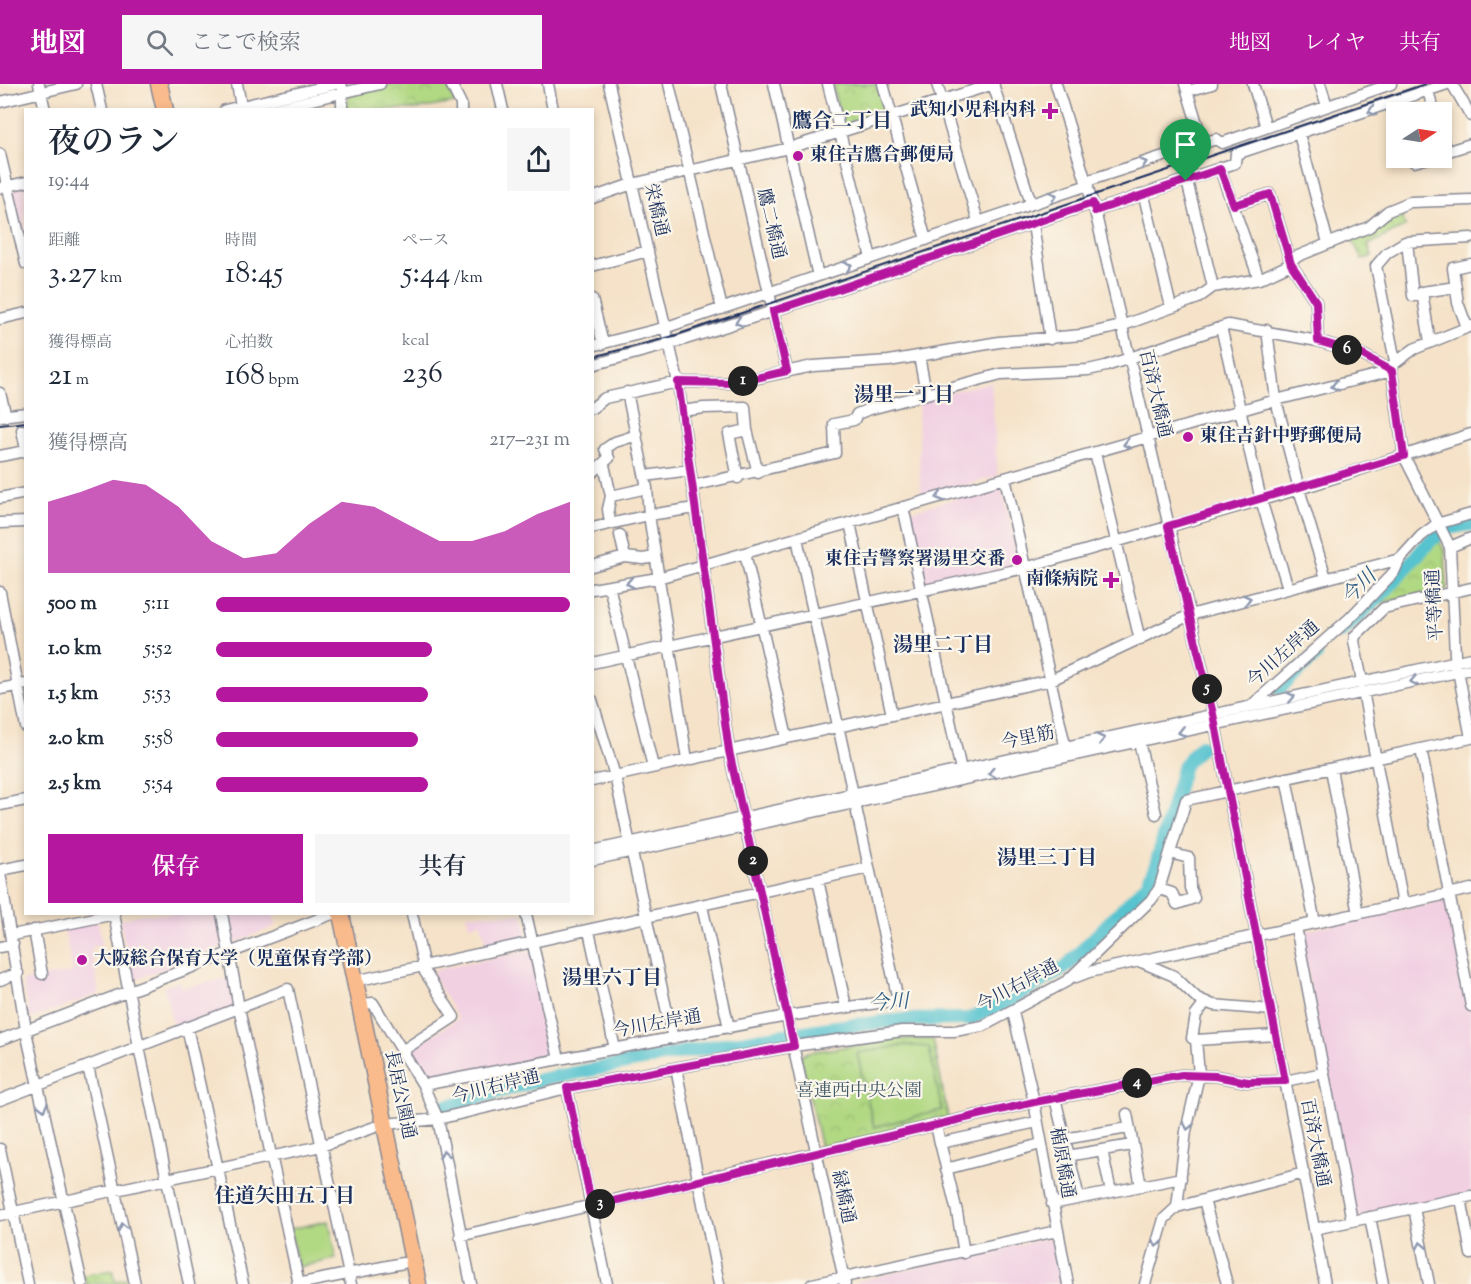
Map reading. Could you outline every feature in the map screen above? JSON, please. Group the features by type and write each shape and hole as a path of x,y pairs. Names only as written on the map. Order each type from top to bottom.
{"highway":[{"path":"159,84 165,108"},
{"path":"168,84 173,108"},
{"name":"長居公園通","path":"332,915 418,1284"},
{"name":"長居公園通","path":"341,915 360,1004 407,1284"}],"street":[{"path":"0,102 39,88 76,84"},
{"path":"96,84 102,108"},
{"path":"237,84 241,106"},
{"path":"233,108 292,89 380,84"},
{"path":"451,84 461,108"},
{"path":"497,84 503,108"},
{"path":"548,84 553,108"},
{"name":"栄橋通","path":"609,84 670,344"},
{"path":"669,84 722,309"},
{"name":"鷹二橋通","path":"721,84 787,371"},
{"path":"774,84 819,276"},
{"path":"828,84 872,258"},
{"path":"883,84 926,240"},
{"path":"937,84 978,221"},
{"path":"594,197 632,184 789,148 993,84 1031,203"},
{"name":"百済大橋通","path":"1056,84 1094,207 1214,720 1325,1284"},
{"path":"1203,143 1186,87 1212,84"},
{"path":"1252,84 1266,127"},
{"path":"1320,84 1327,106"},
{"path":"594,314 598,345 665,328 1203,143 1216,139 1222,143 1389,84"},
{"path":"1407,102 1447,84"},
{"path":"1452,84 1467,104 1471,116"},
{"path":"275,108 341,87"},
{"path":"341,87 342,108"},
{"path":"39,88 44,108"},
{"path":"1428,91 1431,102"},
{"path":"594,364 670,344 1033,224 1144,196 1235,163 1236,154 1386,111"},
{"path":"1299,134 1328,243"},
{"path":"1452,150 1471,144"},
{"path":"0,154 4,187 24,257"},
{"path":"1220,169 1260,279"},
{"path":"1186,181 1213,287"},
{"path":"4,187 24,182"},
{"path":"1234,205 1270,194 1291,261 1316,302 1318,341"},
{"path":"1144,196 1171,307"},
{"path":"594,406 605,398 678,382 734,383 813,366 919,356 999,342 1082,335 1121,326 1198,298 1213,287 1260,279 1328,243 1369,227 1388,211 1410,202 1471,200"},
{"path":"1033,224 1050,339"},
{"path":"1456,287 1422,292 1422,295 1413,296 1407,242 1471,238"},
{"name":"平等橋通","path":"1407,242 1386,253 1376,266 1393,366 1404,456 1443,534 1454,592 1457,667 1471,738"},
{"path":"594,265 648,251"},
{"path":"594,589 658,578 1147,439 1393,366 1430,342 1469,327 1458,303 1453,268 1471,264"},
{"path":"1422,295 1430,342"},
{"path":"0,319 24,313"},
{"path":"692,486 738,478 835,453 834,423 854,420 857,414 867,410 1001,374 1088,370 1129,359 1221,327 1240,325 1318,341 1393,366"},
{"path":"1221,327 1261,500 1288,588"},
{"path":"1267,330 1276,400 1299,489 1326,578"},
{"path":"670,344 678,382 729,751 788,1019"},
{"path":"919,356 927,393"},
{"path":"627,392 647,488 655,558 687,760"},
{"path":"0,393 3,416 24,413"},
{"path":"682,411 745,407 747,430 758,473"},
{"path":"22,430 24,440"},
{"path":"738,478 729,434 747,430"},
{"path":"594,663 1025,568 1299,489 1471,434"},
{"path":"594,472 604,465 609,458 605,449 637,435"},
{"path":"0,456 24,450"},
{"path":"1095,453 1140,640"},
{"path":"604,465 611,496 608,509 610,523"},
{"path":"645,476 690,470"},
{"path":"1005,478 1067,752"},
{"path":"611,496 647,488"},
{"path":"0,498 24,493"},
{"path":"903,507 961,770"},
{"path":"594,527 649,515 695,508"},
{"name":"今川左岸通","path":"1251,706 1350,618 1394,572 1400,559 1421,536 1443,534 1471,514"},
{"path":"0,523 24,522"},
{"path":"850,523 892,715"},
{"path":"1443,534 1471,538"},
{"path":"620,535 625,556"},
{"path":"355,981 760,894 869,868 797,537"},
{"path":"745,553 787,738"},
{"path":"594,565 625,556 655,558"},
{"path":"594,781 1051,680 1190,615 1400,559"},
{"path":"609,586 653,767"},
{"path":"1403,904 1354,641 1355,636 1384,608 1471,588"},
{"path":"0,592 21,684 24,710"},
{"name":"今里筋","path":"1457,667 1471,658"},
{"name":"今里筋","path":"853,798 961,770 1139,742 1214,720 1251,706 1457,667 1471,669"},
{"path":"0,689 21,684"},
{"name":"今里筋","path":"594,859 631,847 1363,686"},
{"path":"594,707 615,776 673,1039"},
{"path":"1228,792 1471,738"},
{"path":"1139,742 1156,814"},
{"path":"1421,749 1471,1006"},
{"path":"1330,769 1358,914"},
{"path":"1286,778 1315,923"},
{"name":"今川右岸通","path":"0,1215 321,1146 380,1126 438,1119 567,1088 794,1046 902,1031 954,1031 983,1026 1013,1012 1067,981 1152,900 1159,889 1186,800 1228,792"},
{"path":"0,805 24,800"},
{"name":"今里筋","path":"594,851 631,847"},
{"path":"1159,889 1172,893 1177,904 1194,898 1190,888 1189,858 1170,853"},
{"path":"24,866 0,872 38,1085 81,1284"},
{"name":"今川左岸通","path":"423,1085 846,1007 898,1000 869,868"},
{"path":"818,880 846,1007"},
{"path":"1067,981 1089,972 1471,890"},
{"path":"702,906 729,1028"},
{"path":"0,947 12,939 61,919 103,915"},
{"path":"114,915 139,1047 189,1284"},
{"path":"222,915 239,1008 298,1284 350,1279 403,1263"},
{"path":"0,1040 329,915"},
{"path":"402,1051 454,1017 424,966 411,915"},
{"path":"526,915 559,1059"},
{"path":"1296,927 1352,1221"},
{"path":"34,930 42,974"},
{"path":"589,931 615,1049"},
{"path":"1140,961 1174,976 1197,998 1213,1005 1272,1010"},
{"path":"0,980 18,973"},
{"path":"0,1100 288,989 350,1279"},
{"path":"1177,1207 1186,1131 1199,1076 1196,1040 1192,1038 1193,1025 1206,1002"},
{"path":"360,1004 373,1003 423,1085 438,1119 450,1189 471,1284"},
{"name":"楯原橋通","path":"1013,1012 1034,1102 1068,1284"},
{"name":"緑橋通","path":"788,1019 844,1280"},
{"path":"187,1027 243,1284"},
{"path":"1196,1040 1276,1035"},
{"path":"88,1066 135,1284"},
{"path":"676,1068 718,1284"},
{"path":"460,1236 1055,1098 1182,1075 1248,1082 1285,1081 1323,1073"},
{"path":"567,1088 607,1284"},
{"path":"1055,1098 1067,1156 1079,1198"},
{"path":"1127,1114 1141,1185"},
{"path":"940,1143 1037,1122"},
{"path":"936,1126 957,1212 964,1253"},
{"path":"1064,1139 1128,1128"},
{"path":"946,1169 1041,1144"},
{"path":"1067,1156 1132,1145"},
{"path":"0,1149 28,1284"},
{"path":"1102,1150 1111,1192"},
{"path":"1145,1284 1164,1219 1177,1207 1304,1173"},
{"path":"1052,1204 1180,1178"},
{"path":"1314,1229 1466,1197 1471,1254"},
{"path":"1204,1200 1227,1284"},
{"path":"1414,1208 1429,1284"},
{"path":"1370,1217 1383,1284"},
{"path":"812,1284 844,1280 1057,1231"}],"shaded area":[{"path":"24,187 24,242 12,190"},
{"path":"991,382 998,476 923,497 920,486 918,400"},
{"path":"1001,486 1018,554 1012,556 1015,566 926,586 922,583 908,512"},
{"path":"1447,900 1450,902 1471,1013 1471,1193 1359,1217 1354,1214 1301,936 1305,931"},
{"path":"138,915 218,915 224,946 132,981 120,920"},
{"path":"225,915 273,915 276,926 234,943 230,941"},
{"path":"467,915 523,915 528,936 525,939 487,948 481,923 469,925"},
{"name":"大阪総合保育大学（児童保育学部）","path":"98,922 102,944 91,948 99,994 30,1019 22,981 73,972 64,928"},
{"path":"527,951 532,953 550,1059 431,1079 423,1077 409,1056 411,1049 458,1019 433,975 436,970"},
{"name":"大阪総合保育大学（児童保育学部）","path":"229,978 235,1007 174,1029 164,987 180,981 182,988"},
{"path":"1056,1238 1065,1284 856,1284 857,1281"}],"green space":[{"path":"388,84 447,84 455,103 424,108 346,108 349,93"},
{"path":"832,84 879,84 886,109 884,113 845,125 841,122"},
{"path":"1398,209 1406,226 1368,245 1372,256 1362,260 1351,236"},
{"path":"1439,540 1445,552 1447,589 1381,603"},
{"name":"喜連西中央公園","path":"899,1039 933,1039 948,1118 821,1149 801,1056 808,1052"},
{"path":"905,1045 929,1047 942,1110 874,1127 857,1053"},
{"path":"328,1221 336,1259 298,1267 290,1229"},
{"path":"112,1270 115,1281 131,1278 132,1284 86,1284 84,1275"}],"waterway":[{"name":"今川","path":"1341,632 1385,591 1431,540 1448,528 1471,524"},
{"name":"今川","path":"1280,688 1316,655"},
{"name":"今川","path":"444,1107 544,1079 726,1044 836,1027 904,1020 969,1019 1008,1002 1067,966 1148,883 1156,865 1184,765 1201,746"}],"railway":[{"path":"594,356 670,337 1425,84"},
{"path":"0,425 24,422"}],"place":[{"name":"武知小児科内科","path":"1050,111"},
{"name":"東住吉鷹合郵便局","path":"798,156"},
{"name":"東住吉針中野郵便局","path":"1188,437"},
{"name":"東住吉警察署湯里交番","path":"1017,560"},
{"name":"南條病院","path":"1111,580"},
{"name":"大阪総合保育大学（児童保育学部）","path":"82,960"}],"district":[{"name":"鷹合二丁目","path":"842,122"},
{"name":"湯里一丁目","path":"904,396"},
{"name":"湯里二丁目","path":"943,646"},
{"name":"湯里三丁目","path":"1047,859"},
{"name":"湯里六丁目","path":"612,979"},
{"name":"住道矢田五丁目","path":"285,1197"}],"route":[{"path":"1220,169 1234,205 1270,194 1291,264 1316,302 1318,341 1359,353 1392,371 1404,456 1168,526 1213,714 1285,1081 1248,1082 1215,1076 1182,1075 1034,1102 592,1206 567,1088 794,1046 729,751 678,382 734,383 787,371 773,311 1093,203 1095,211 1186,181 1220,169"}]}
